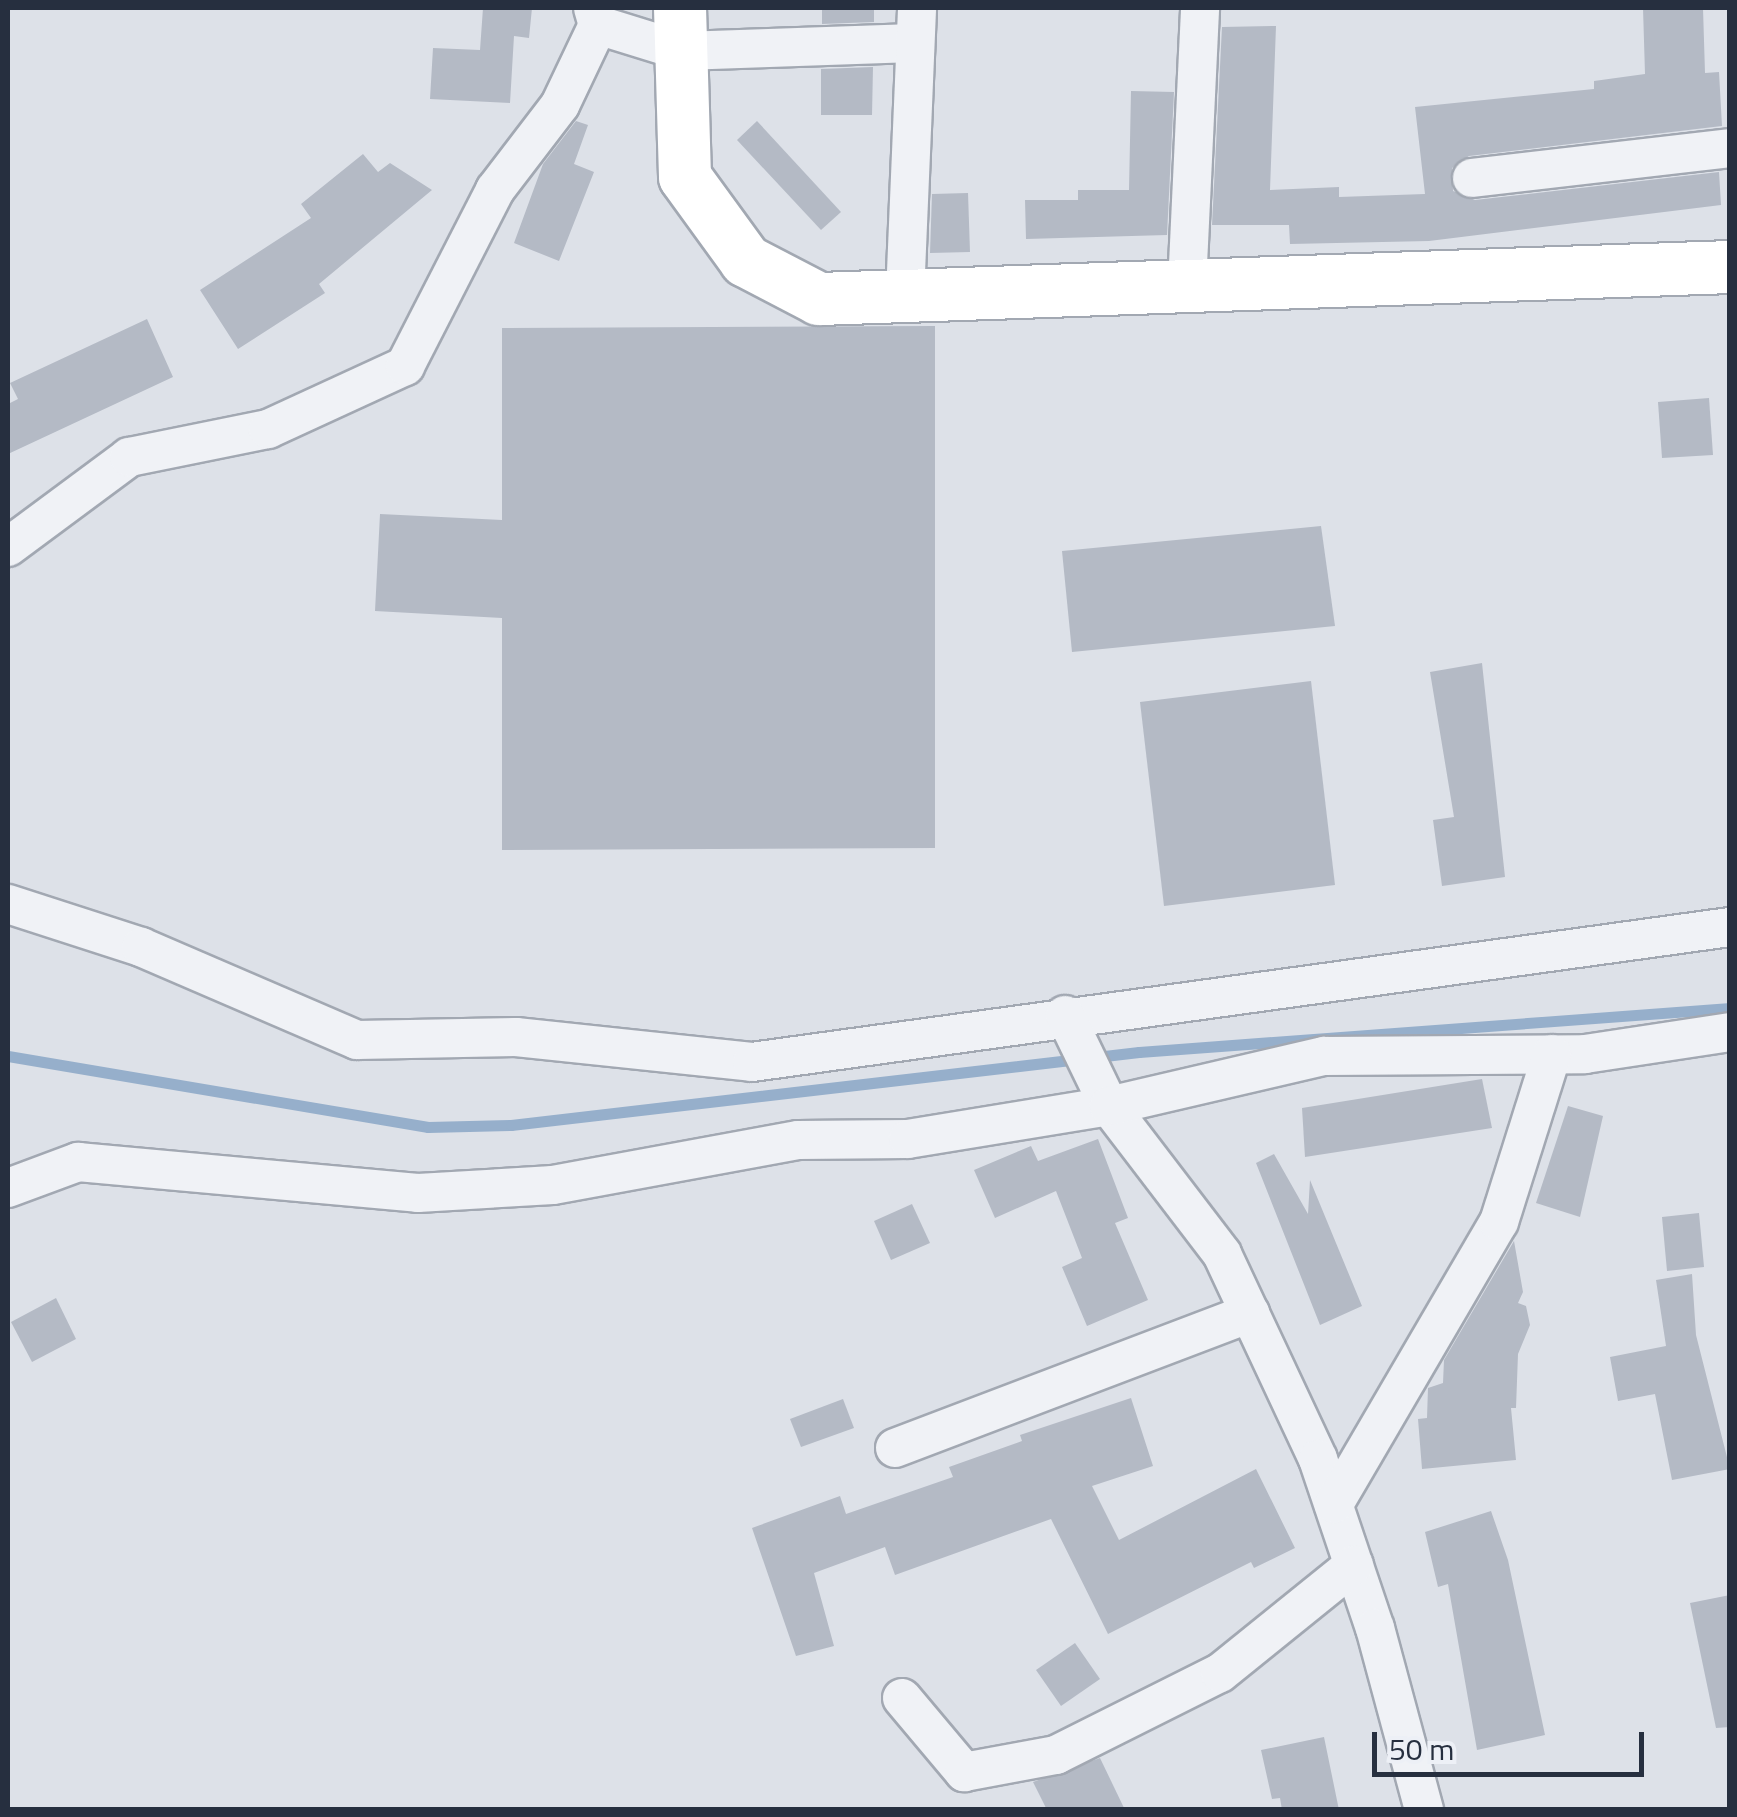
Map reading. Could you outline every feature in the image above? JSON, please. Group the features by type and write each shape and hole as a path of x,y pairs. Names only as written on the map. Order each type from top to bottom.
{"street":[{"path":"1188,286 1200,8"},
{"path":"8,547 129,458 268,429 404,366 494,190 560,105 595,16 681,29 916,25 905,296"},
{"path":"681,29 685,177 746,261 819,299 1730,267"},
{"path":"1472,178 1730,148"},
{"path":"8,904 141,947 357,1040 516,1037 752,1062 1071,1028 1730,927"},
{"path":"1071,1028 1104,1097 1222,1254 1250,1313 1334,1504 1424,1810"},
{"path":"8,1188 78,1162 418,1193 553,1185 798,1140 908,1139 1324,1056 1552,1054 1730,1032"},
{"path":"1334,1504 1499,1222 1552,1054"},
{"path":"895,1448 1250,1313"},
{"path":"902,1698 964,1772 1056,1755 1220,1673 1354,1565"}],"building":[{"path":"483,8 532,8 529,38 514,36 510,103 430,99 433,48 480,50"},
{"path":"822,8 874,8 874,22 822,24"},
{"path":"1643,8 1703,8 1705,73 1719,72 1722,126 1469,156 1452,168 1453,191 1475,200 1719,172 1721,205 1429,241 1290,244 1289,225 1212,225 1222,27 1276,26 1270,190 1339,187 1339,197 1425,194 1415,107 1594,89 1594,81 1645,74"},
{"path":"873,67 872,115 821,115 821,69"},
{"path":"1131,91 1174,92 1167,235 1026,239 1025,200 1078,200 1078,190 1129,190"},
{"path":"576,121 588,125 574,164 594,172 559,261 514,243 543,164"},
{"path":"757,121 841,212 821,230 737,140"},
{"path":"363,154 378,172 390,163 432,190 319,284 325,293 238,349 200,290 311,218 301,204"},
{"path":"968,193 970,252 930,253 932,194"},
{"path":"147,319 173,377 8,454 8,404 18,399 10,383"},
{"path":"935,326 935,848 502,850 502,618 375,611 380,514 502,520 502,328"},
{"path":"1709,398 1713,455 1662,458 1658,402"},
{"path":"1321,526 1335,626 1072,652 1062,551"},
{"path":"1482,663 1505,877 1442,886 1433,820 1454,817 1430,672"},
{"path":"1311,681 1335,885 1164,906 1140,702"},
{"path":"1482,1079 1492,1128 1305,1157 1302,1108"},
{"path":"1568,1106 1603,1116 1580,1217 1536,1203"},
{"path":"1098,1139 1128,1218 1115,1223 1148,1300 1087,1326 1062,1267 1082,1258 1056,1191 995,1218 974,1170 1031,1146 1038,1161"},
{"path":"1274,1154 1308,1214 1310,1180 1362,1306 1320,1325 1256,1163"},
{"path":"912,1204 930,1243 891,1260 874,1221"},
{"path":"1699,1213 1704,1267 1667,1271 1662,1217"},
{"path":"1514,1241 1523,1292 1518,1303 1526,1306 1530,1325 1518,1354 1516,1408 1511,1408 1516,1460 1422,1469 1418,1419 1427,1418 1428,1388 1443,1383 1444,1360"},
{"path":"1692,1274 1696,1335 1730,1469 1672,1480 1655,1394 1618,1401 1610,1357 1666,1346 1656,1280"},
{"path":"56,1298 76,1339 32,1362 11,1322"},
{"path":"1131,1398 1153,1466 1092,1486 1119,1540 1256,1469 1295,1548 1254,1568 1251,1562 1108,1634 1051,1519 895,1575 885,1547 814,1573 834,1646 796,1656 752,1528 840,1496 846,1514 953,1477 949,1467 1022,1441 1020,1435"},
{"path":"843,1399 854,1428 801,1447 790,1419"},
{"path":"1491,1511 1508,1560 1545,1735 1477,1750 1448,1584 1438,1587 1425,1532"},
{"path":"1730,1595 1730,1727 1716,1728 1690,1603"},
{"path":"1075,1643 1100,1679 1061,1706 1036,1670"},
{"path":"1324,1737 1339,1810 1282,1810 1280,1798 1272,1799 1261,1750"},
{"path":"1100,1758 1125,1810 1047,1810 1033,1782"}],"waterway":[{"path":"8,1056 428,1127 511,1125 1139,1052 1730,1008"}]}
